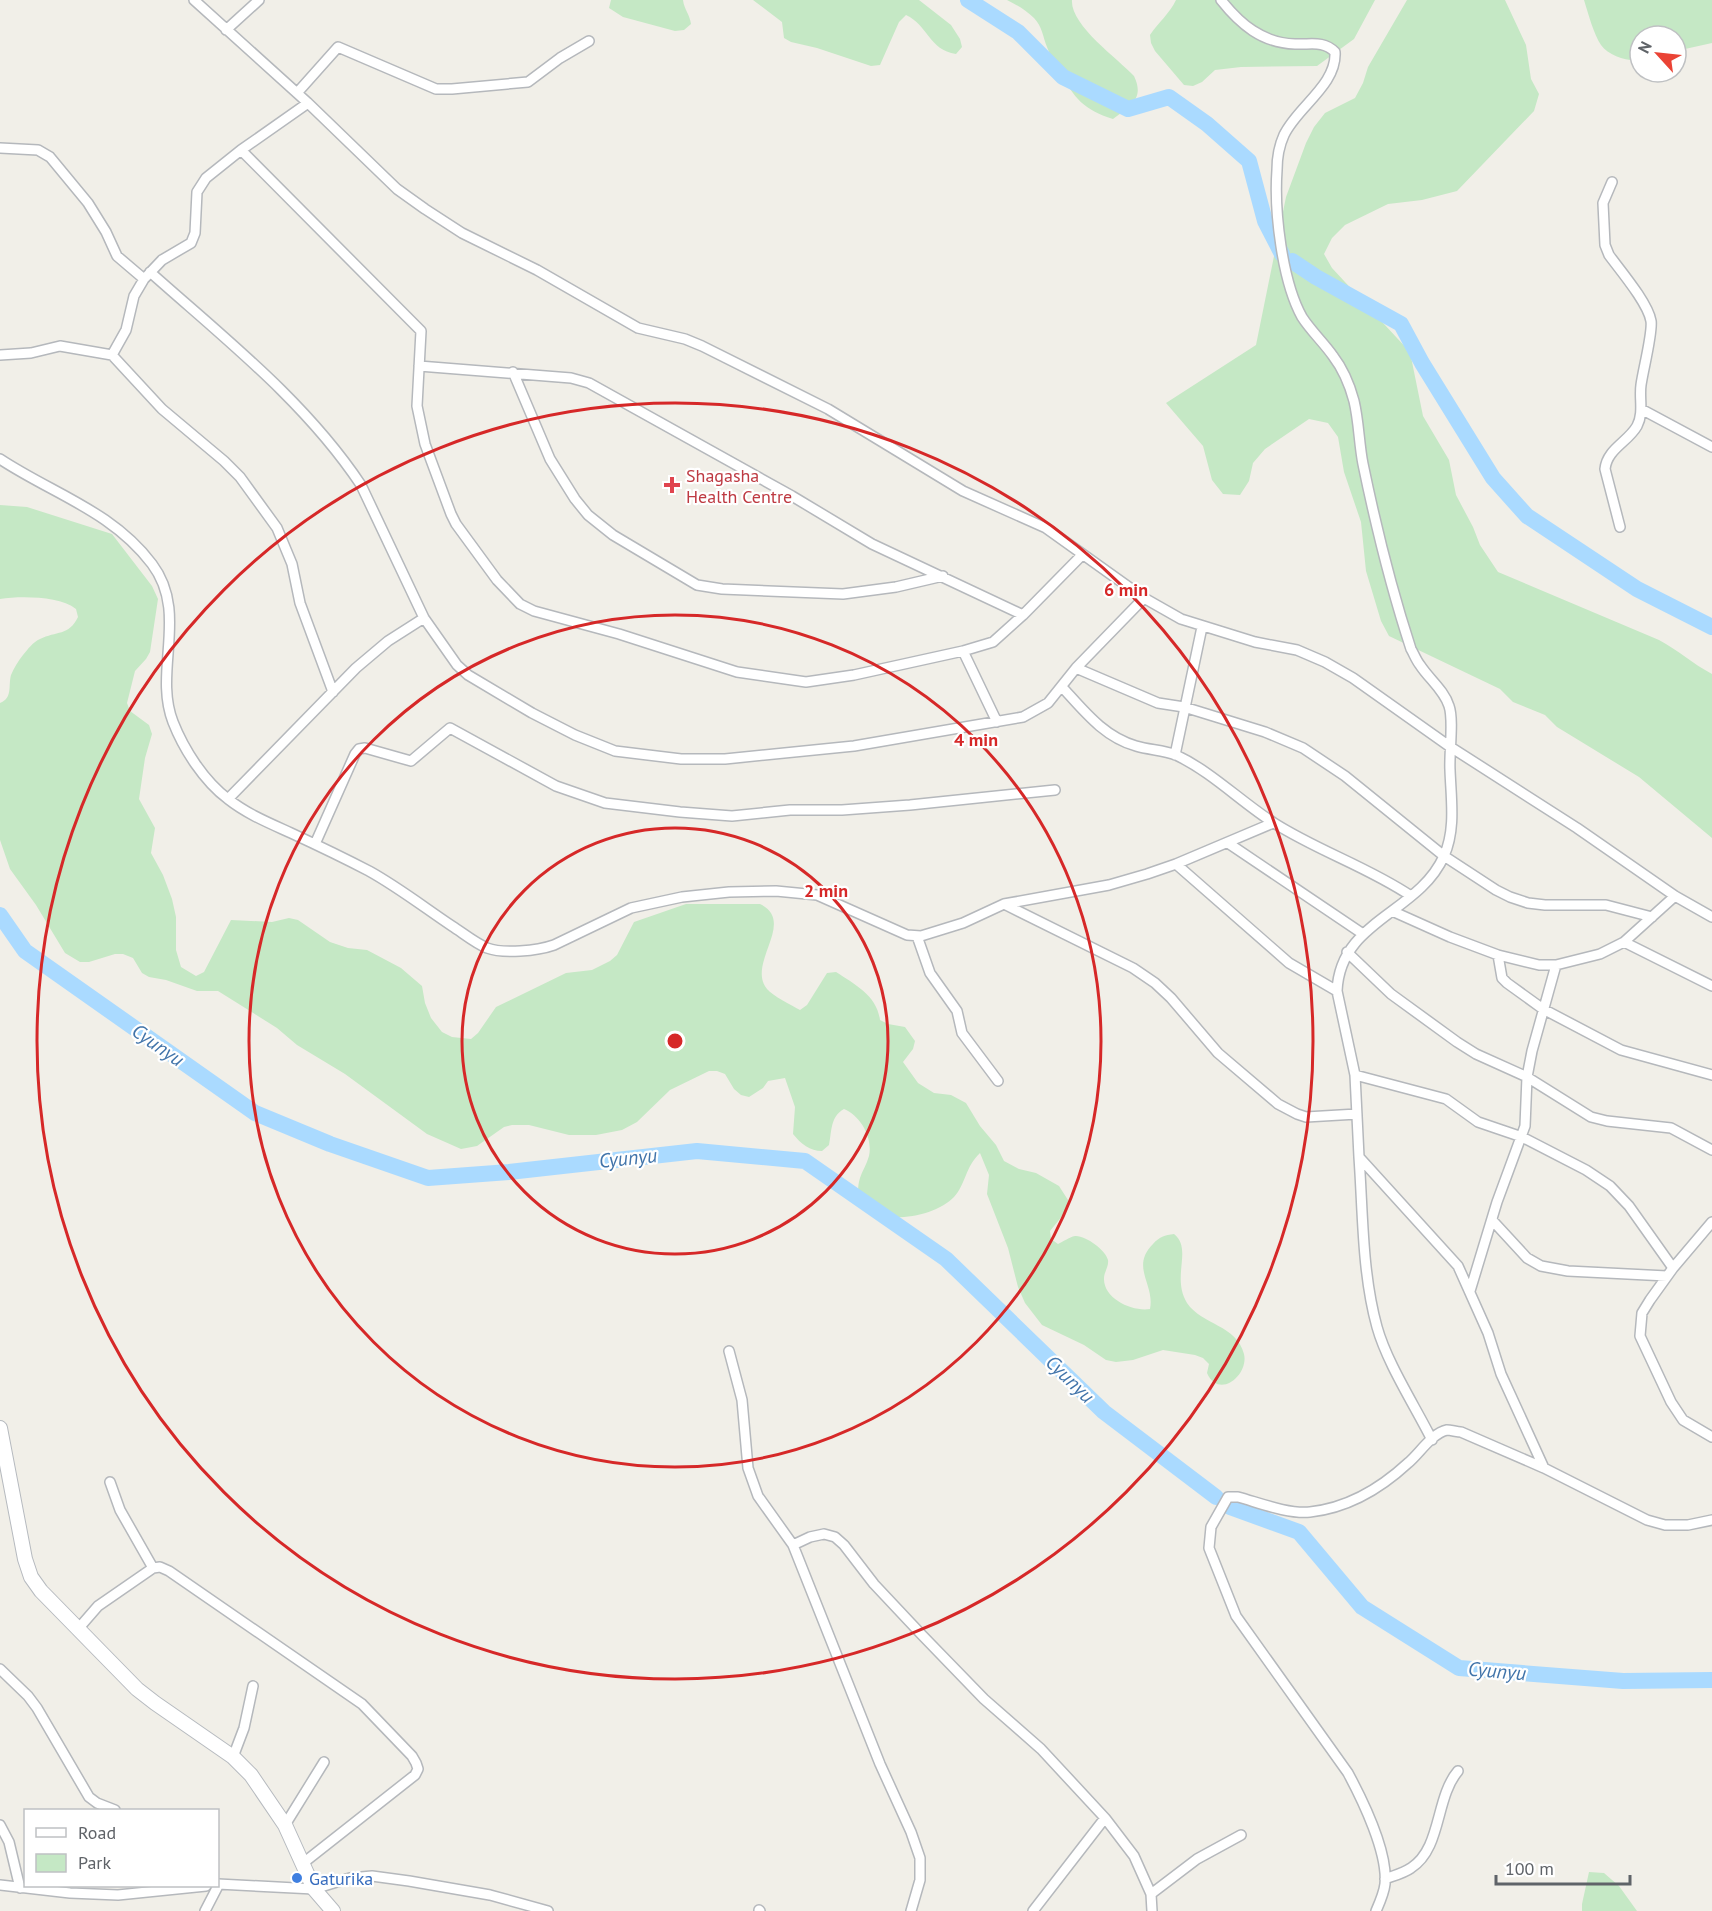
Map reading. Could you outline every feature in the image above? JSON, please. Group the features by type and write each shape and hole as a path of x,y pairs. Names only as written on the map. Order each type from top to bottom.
{"main road":[{"path":"0,1428 2,1456 31,1577 41,1591 137,1689 233,1757 262,1788 285,1825 314,1889 333,1911"}],"street":[{"path":"194,0 308,103 397,189 462,233 537,270 638,328 685,339 702,346 828,409 963,491 1046,528 1144,598 1180,619 1255,642 1297,650 1353,678 1449,746 1577,828 1675,896 1712,917"},
{"path":"226,30 259,0"},
{"path":"1221,0 1233,16 1251,31 1263,37 1292,44 1321,43 1335,51 1336,61 1326,80 1285,133 1280,147 1276,170 1281,238 1294,297 1303,317 1335,358 1354,403 1362,458 1378,537 1411,649 1419,665 1440,690 1449,707 1452,815 1450,836 1444,855 1431,879 1364,934 1347,952 1339,972 1337,991 1355,1075 1365,1249 1372,1305 1378,1330 1432,1440"},
{"path":"297,93 339,47 436,89 452,89 528,82 560,58 589,41"},
{"path":"112,355 126,330 134,296 147,275 162,260 191,243 195,233 195,200 201,185 215,170 241,150 308,103"},
{"path":"0,148 38,150 50,158 88,203 106,232 117,256 147,275 272,380 304,411 361,485 424,618 457,665 468,675 532,713 575,735 615,751 681,759 725,759 854,746 1023,717 1048,703 1076,668 1144,598"},
{"path":"241,150 420,331 417,406 425,444 451,514 496,580 520,604 534,611 619,634 737,672 806,682 854,675 963,651 993,642 1082,555"},
{"path":"1612,182 1603,203 1605,245 1609,255 1645,304 1651,322 1640,393 1641,409 1638,424 1629,437 1605,461 1620,528"},
{"path":"0,356 31,353 60,346 112,355 162,409 240,477 277,528 292,564 300,603 333,692"},
{"path":"419,366 513,372 571,378 589,383 792,495 872,544 1023,615"},
{"path":"513,372 550,459 588,515 613,535 697,585 722,590 843,594 896,587 944,576"},
{"path":"1641,409 1712,447"},
{"path":"0,459 24,475 80,502 117,528 154,566 164,584 170,606 167,689 173,721 193,759 215,788 250,815 370,872 489,949 542,949 631,908 682,897 729,892 777,891 817,895 907,934 917,936 963,923 1004,904 1109,885 1176,864 1273,823"},
{"path":"228,799 356,668 388,641 424,618"},
{"path":"1175,755 1202,627"},
{"path":"963,651 997,722"},
{"path":"1076,668 1158,703 1184,707 1272,734 1312,753 1346,776 1444,855 1496,890 1528,903 1606,905 1652,917"},
{"path":"1062,687 1106,733 1134,746 1175,755 1216,781 1273,823 1384,880 1411,897"},
{"path":"315,844 359,749 365,748 411,761 450,728 556,786 605,803 680,812 732,816 790,810 842,810 1055,790"},
{"path":"1228,843 1364,934"},
{"path":"1176,864 1289,963 1337,991"},
{"path":"1392,911 1498,956 1539,965 1556,965 1600,954 1624,942 1675,896"},
{"path":"1004,904 1133,968 1155,983 1171,998 1218,1053 1278,1104 1306,1117 1357,1114"},
{"path":"917,936 930,973 957,1011 962,1033 998,1081"},
{"path":"1624,942 1712,986"},
{"path":"1347,952 1391,994 1476,1054 1527,1077 1591,1116 1607,1121 1671,1128 1712,1150"},
{"path":"1498,956 1502,978 1543,1009 1621,1050 1711,1073"},
{"path":"1470,1291 1525,1126 1527,1077 1532,1051 1556,965"},
{"path":"1355,1075 1446,1099 1478,1122 1522,1137 1586,1170 1610,1186 1629,1206 1670,1272"},
{"path":"1359,1157 1458,1266 1502,1374 1544,1468"},
{"path":"1492,1220 1527,1258 1541,1266 1568,1271 1670,1272"},
{"path":"1712,1222 1670,1272 1642,1313 1640,1336 1671,1402 1683,1420 1712,1437"},
{"path":"729,1351 741,1400 748,1468 758,1496 793,1545 920,1858 920,1880 911,1911"},
{"path":"1376,1911 1385,1879 1380,1850 1363,1801 1348,1773 1236,1616 1212,1556 1208,1539 1210,1527 1228,1497 1238,1497 1296,1512 1338,1507 1373,1490 1407,1465 1432,1440 1447,1430 1461,1432 1544,1468 1647,1520 1665,1525 1688,1525 1712,1520"},
{"path":"110,1482 120,1510 153,1568"},
{"path":"793,1545 810,1536 824,1534 835,1537 844,1545 874,1584 921,1634 984,1699 1041,1749 1105,1818 1134,1856 1151,1894 1152,1911"},
{"path":"78,1629 98,1606 153,1568 160,1567 169,1570 362,1704 412,1756 418,1769 414,1775 302,1864"},
{"path":"0,1670 28,1696 37,1708 89,1797 112,1809"},
{"path":"233,1757 244,1728 253,1686"},
{"path":"285,1825 324,1762"},
{"path":"1385,1879 1409,1870 1424,1855 1436,1828 1442,1803 1458,1771"},
{"path":"1033,1911 1105,1818"},
{"path":"0,1825 9,1842 20,1888"},
{"path":"1151,1894 1197,1859 1241,1835"},
{"path":"219,1884 314,1889 350,1878 372,1876 490,1895 548,1911"},
{"path":"0,1885 70,1893 118,1895 194,1887"},
{"path":"205,1911 217,1887"}],"green space":[{"path":"611,0 683,0 691,24 684,30 675,31 623,17 609,8"},
{"path":"753,0 919,0 951,25 962,47 956,54 940,48 913,19 906,15 899,22 880,65 871,66 791,42 784,38 782,22"},
{"path":"1007,0 1072,0 1073,10 1086,30 1134,76 1138,91 1134,101 1113,119 1087,107 1075,96 1065,81 1050,54 1037,21 1025,10"},
{"path":"1176,0 1375,0 1354,39 1317,66 1241,67 1215,70 1202,82 1193,86 1184,85 1151,43 1150,35"},
{"path":"1407,0 1505,0 1526,45 1531,79 1539,94 1534,111 1457,191 1422,200 1388,204 1345,225 1332,238 1324,254 1332,268 1410,352 1423,416 1449,460 1456,495 1480,545 1498,572 1659,640 1712,674 1712,838 1639,777 1557,727 1545,715 1513,702 1500,689 1389,636 1381,621 1366,571 1361,522 1344,472 1338,437 1328,423 1309,419 1265,449 1253,463 1249,481 1240,495 1223,494 1212,480 1203,446 1166,403 1256,345 1286,197 1306,143 1314,127 1325,113 1355,98 1368,67"},
{"path":"1584,0 1712,0 1712,43 1688,48 1688,24 1628,24 1628,59 1604,49 1594,30"},
{"path":"0,505 27,507 112,534 152,586 158,599 150,652 135,671 127,703 130,711 149,725 152,734 145,758 139,799 155,828 151,853 172,899 176,917 176,950 181,967 196,976 204,972 231,920 272,922 289,918 298,920 330,942 348,948 367,950 401,968 422,986 431,1018 442,1032 452,1037 471,1039 478,1033 496,1007 566,973 592,970 610,961 617,955 634,922 686,904 760,904 770,912 774,921 773,932 762,967 762,979 767,989 800,1010 807,1005 827,973 836,972 870,998 875,1004 880,1020 905,1027 915,1041 913,1049 903,1062 918,1083 934,1093 951,1095 966,1103 980,1126 996,1145 1004,1161 1019,1169 1036,1173 1059,1186 1068,1200 1067,1210 1050,1231 1051,1239 1058,1244 1079,1236 1099,1248 1108,1260 1104,1276 1105,1285 1114,1298 1128,1306 1150,1309 1151,1300 1143,1268 1146,1252 1162,1237 1174,1234 1182,1247 1181,1283 1187,1303 1201,1316 1227,1331 1240,1344 1244,1362 1238,1376 1225,1384 1219,1384 1212,1381 1207,1373 1209,1364 1203,1358 1163,1350 1133,1360 1116,1362 1106,1360 1084,1345 1042,1325 1025,1303 1018,1287 1008,1248 987,1194 989,1175 980,1153 971,1164 954,1197 934,1210 908,1217 894,1217 869,1213 859,1207 859,1181 870,1149 864,1128 856,1117 844,1109 834,1120 829,1145 822,1151 806,1146 793,1134 795,1107 785,1078 768,1081 763,1088 749,1097 741,1095 734,1089 725,1074 709,1071 670,1090 637,1122 622,1130 596,1135 569,1135 529,1125 512,1125 504,1127 477,1146 461,1149 427,1134 345,1074 297,1045 277,1028 218,991 197,991 166,980 149,977 142,973 133,958 123,954 80,962 65,953 36,905 10,869 0,840 0,703 7,698 11,675 29,648 40,639 71,627 78,617 76,609 50,599 18,597 0,599"},
{"path":"1589,1872 1604,1873 1619,1886 1637,1911 1582,1911"}],"waterway":[{"path":"968,0 1018,32 1063,77 1128,109 1169,97 1207,124 1249,161 1265,221 1282,254"},
{"path":"1292,261 1316,277 1401,324 1422,363 1493,478 1527,516 1637,589 1712,627"},
{"name":"Cyunyu","path":"0,915 25,951 255,1113 330,1144 428,1178 509,1172 697,1151 805,1161 946,1259 1104,1412 1216,1497"},
{"name":"Cyunyu","path":"1230,1507 1299,1532 1362,1607 1459,1668 1623,1681 1712,1680"}],"place":[{"name":"Shagasha Health Centre","path":"672,485"},
{"name":"Gaturika","path":"297,1878"}]}
